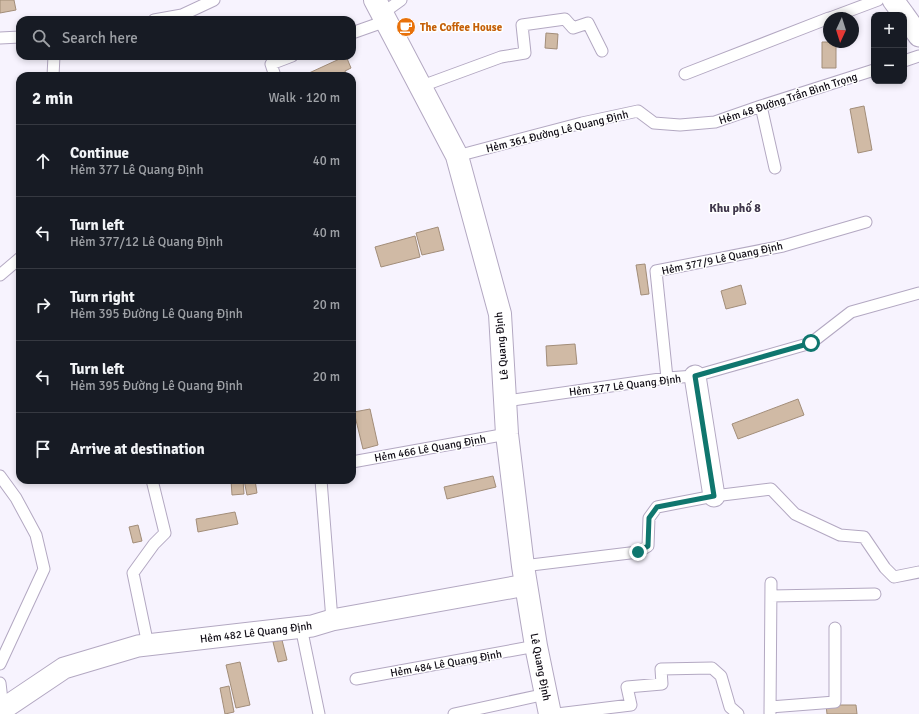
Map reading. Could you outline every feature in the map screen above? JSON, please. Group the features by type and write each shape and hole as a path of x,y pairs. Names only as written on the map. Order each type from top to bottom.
{"main road":[{"name":"Lê Quang Định","path":"381,11 422,86 457,156 500,314 507,434 525,575 536,646 548,704"}],"street":[{"path":"893,0 902,12"},
{"path":"907,19 919,36"},
{"path":"695,376 714,496"},
{"name":"Hẻm 482 Lê Quang Định","path":"2,710 64,668 138,646 312,626 525,575"}],"lane":[{"path":"176,16 182,15 214,0"},
{"path":"356,30 381,11 401,0"},
{"path":"845,12 878,0"},
{"path":"422,86 501,57 525,53 522,25 565,19 573,28 588,23 602,51"},
{"path":"684,74 823,20"},
{"path":"0,38 16,37"},
{"path":"907,60 919,56"},
{"path":"53,72 54,60"},
{"path":"274,72 272,64 282,60"},
{"name":"Hẻm 48 Đường Trần Bình Trọng","path":"654,123 680,125 715,122 871,71"},
{"path":"761,106 775,168"},
{"name":"Hẻm 361 Đường Lê Quang Định","path":"457,156 582,123 638,111 654,123"},
{"name":"Hẻm 377/9 Lê Quang Định","path":"667,378 656,271 783,246 866,222"},
{"path":"0,275 16,261"},
{"name":"Hẻm 377 Lê Quang Định","path":"506,401 667,378 695,376 811,343 851,312 919,294"},
{"name":"Hẻm 466 Lê Quang Định","path":"356,461 507,434"},
{"path":"0,476 16,498 36,535 44,569 0,664"},
{"path":"148,645 133,573 154,544 165,533 153,484"},
{"path":"321,484 332,620"},
{"path":"525,575 638,552 648,546 649,518 657,507 714,496 771,489 795,514 840,535 864,537 885,568 894,577 919,572"},
{"path":"771,583 768,712 835,702 834,628"},
{"path":"771,596 875,594"},
{"path":"301,627 319,714"},
{"name":"Hẻm 484 Lê Quang Định","path":"356,679 536,646"},
{"path":"557,714 631,710 627,687 662,684 661,669 712,668 721,676 730,707 738,714"},
{"path":"0,683 2,710"},
{"path":"454,714 548,704"}],"building":[{"path":"0,0 14,0 16,10 0,13"},
{"path":"546,33 558,34 557,49 545,48"},
{"path":"823,42 823,48 836,48 836,68 822,68"},
{"path":"337,60 348,60 351,68 345,72 311,72"},
{"path":"864,106 872,150 858,153 850,109"},
{"path":"438,227 444,250 422,255 416,233"},
{"path":"415,236 420,257 381,267 375,247"},
{"path":"645,264 649,294 641,295 636,265"},
{"path":"741,285 746,304 726,309 721,291"},
{"path":"575,344 577,364 547,366 546,346"},
{"path":"798,399 804,415 738,439 732,424"},
{"path":"370,409 378,445 363,449 356,420 356,412"},
{"path":"493,476 496,487 447,499 444,487"},
{"path":"231,484 243,484 244,494 232,495"},
{"path":"245,484 256,484 257,493 247,495"},
{"path":"235,512 238,524 198,532 196,519"},
{"path":"138,525 142,541 133,543 129,527"},
{"path":"282,640 287,660 278,662 273,642"},
{"path":"240,662 250,705 236,708 226,665"},
{"path":"229,686 234,712 225,714 220,688"},
{"path":"826,705 856,705 857,714 827,714"}],"place":[{"name":"The Coffee House","path":"406,27"}],"district":[{"name":"Khu phố 8","path":"735,208"}],"route":[{"path":"638,552 648,546 649,518 657,507 714,496 695,376 811,343"}]}
